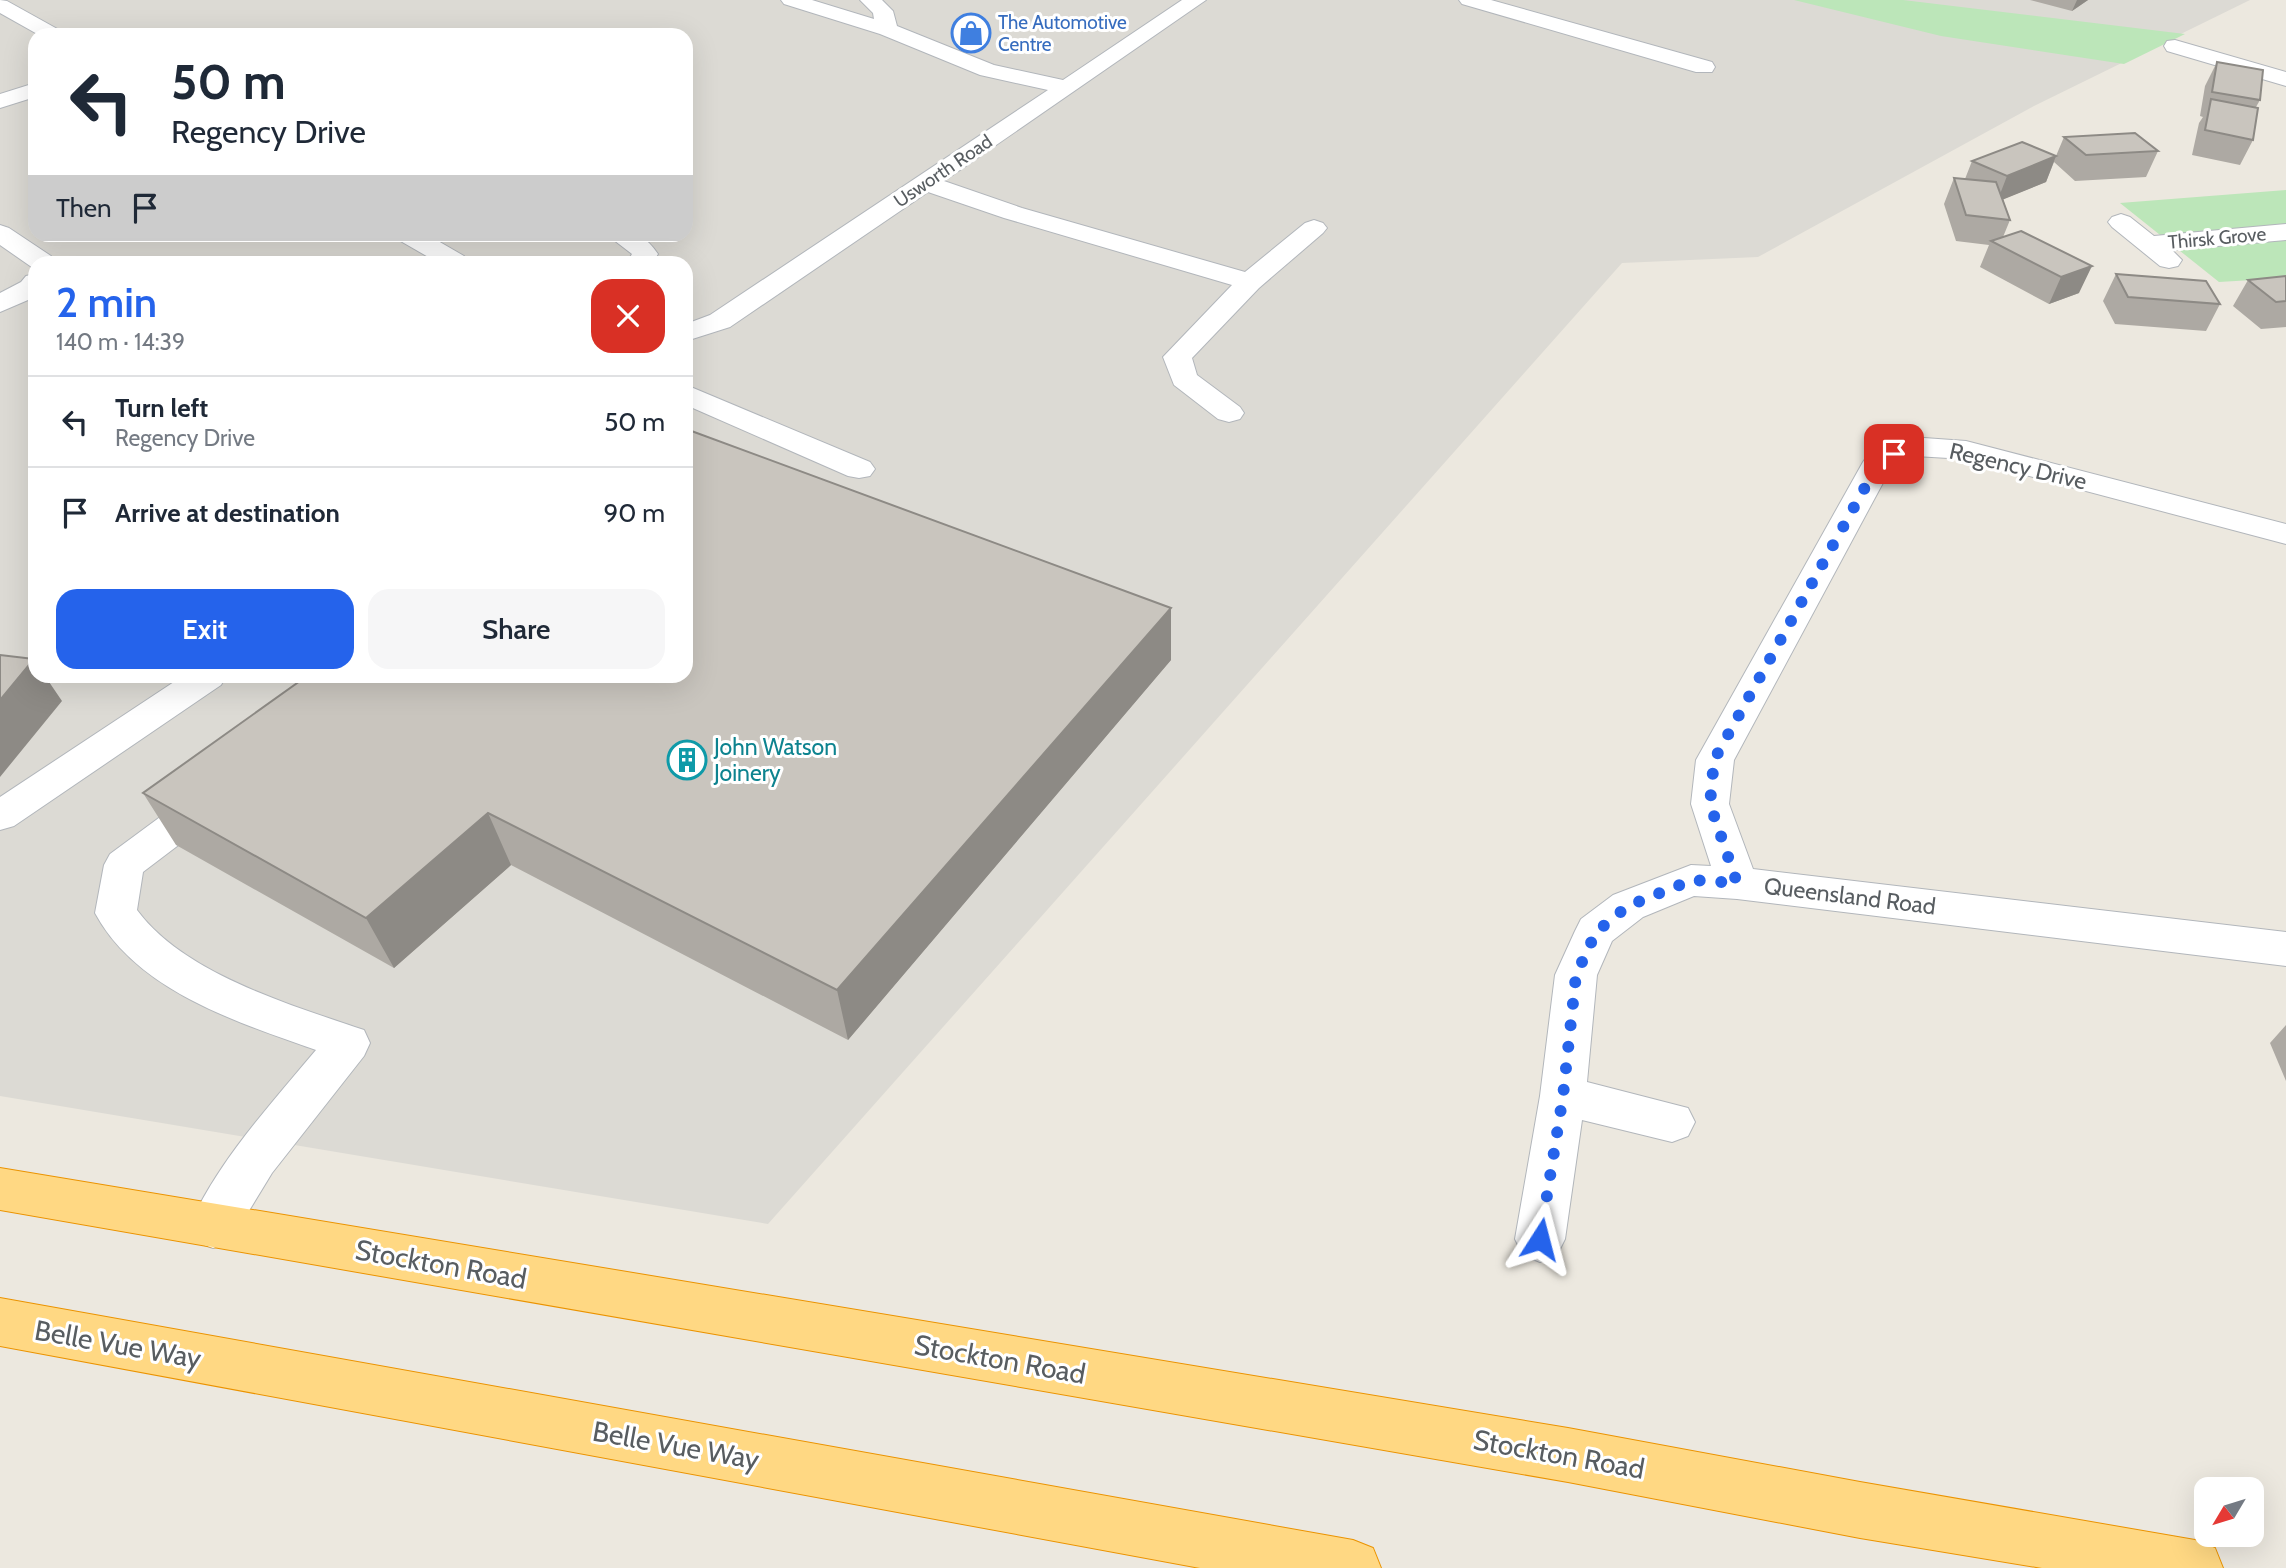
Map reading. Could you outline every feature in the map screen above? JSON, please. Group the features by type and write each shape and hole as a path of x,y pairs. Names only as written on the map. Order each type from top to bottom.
{"highway":[{"name":"Stockton Road","path":"0,1189 1568,1455 1860,1510 2004,1550 2195,1568"},
{"name":"Belle Vue Way","path":"0,1322 1353,1568"}],"street":[{"path":"0,3 6,0"},
{"path":"791,0 887,30 989,70 1066,88"},
{"path":"870,0 883,11 887,30"},
{"name":"Usworth Road","path":"693,331 720,321 1196,0"},
{"path":"1469,0 1704,67"},
{"path":"0,3 42,28"},
{"path":"2175,46 2286,79"},
{"path":"1622,67 1647,51"},
{"path":"0,101 28,92"},
{"path":"926,183 1013,213 1250,282"},
{"name":"Thirsk Grove","path":"2121,222 2177,266"},
{"path":"1228,413 1184,379 1177,357 1250,282 1314,228"},
{"name":"Thirsk Grove","path":"2149,244 2286,232"},
{"path":"0,233 33,256"},
{"path":"426,242 446,256"},
{"path":"633,242 645,254 644,256"},
{"path":"0,304 28,290"},
{"path":"693,397 859,469"},
{"path":"696,435 727,412"},
{"name":"Regency Drive","path":"1737,883 1710,804 1714,760 1879,462 1910,446 1966,450 2286,534"},
{"path":"0,816 198,683"},
{"path":"213,1226 256,1158 348,1043 289,1022 200,981 141,946 116,913 124,865 234,783"},
{"name":"Queensland Road","path":"1540,1239 1563,1096 1576,975 1596,932 1628,906 1692,880 1737,883 2286,949"},
{"path":"1563,1096 1672,1122"}],"shaded area":[{"path":"0,0 2250,0 2034,106 1758,257 1622,263 768,1224 0,1096"}],"green space":[{"path":"1794,0 1903,0 2185,34 2124,64 1941,36"},
{"path":"2286,190 2286,278 2219,282 2120,203"}],"building":[{"path":"2217,62 2263,70 2260,100 2212,92"},
{"path":"2211,99 2258,108 2253,140 2205,130"},
{"path":"2135,133 2158,151 2086,155 2064,137"},
{"path":"2022,142 2056,156 2007,176 1972,161"},
{"path":"1954,178 1996,182 2010,220 1966,215"},
{"path":"2021,231 2092,266 2061,277 1991,241"},
{"path":"2116,274 2206,281 2220,304 2128,297"},
{"path":"2286,276 2286,301 2276,302 2248,280"},
{"name":"John Watson Joinery","path":"693,432 1171,608 837,990 488,813 366,918 143,793 297,683 693,683"},
{"path":"0,655 28,658 28,666 0,700"}],"place":[{"name":"The Automotive Centre","path":"971,33"},
{"name":"John Watson Joinery","path":"687,760"}],"route":[{"path":"1540,1239 1563,1096 1576,975 1596,932 1628,906 1692,880 1737,883 1710,804 1714,760 1879,462 1894,454"}]}
